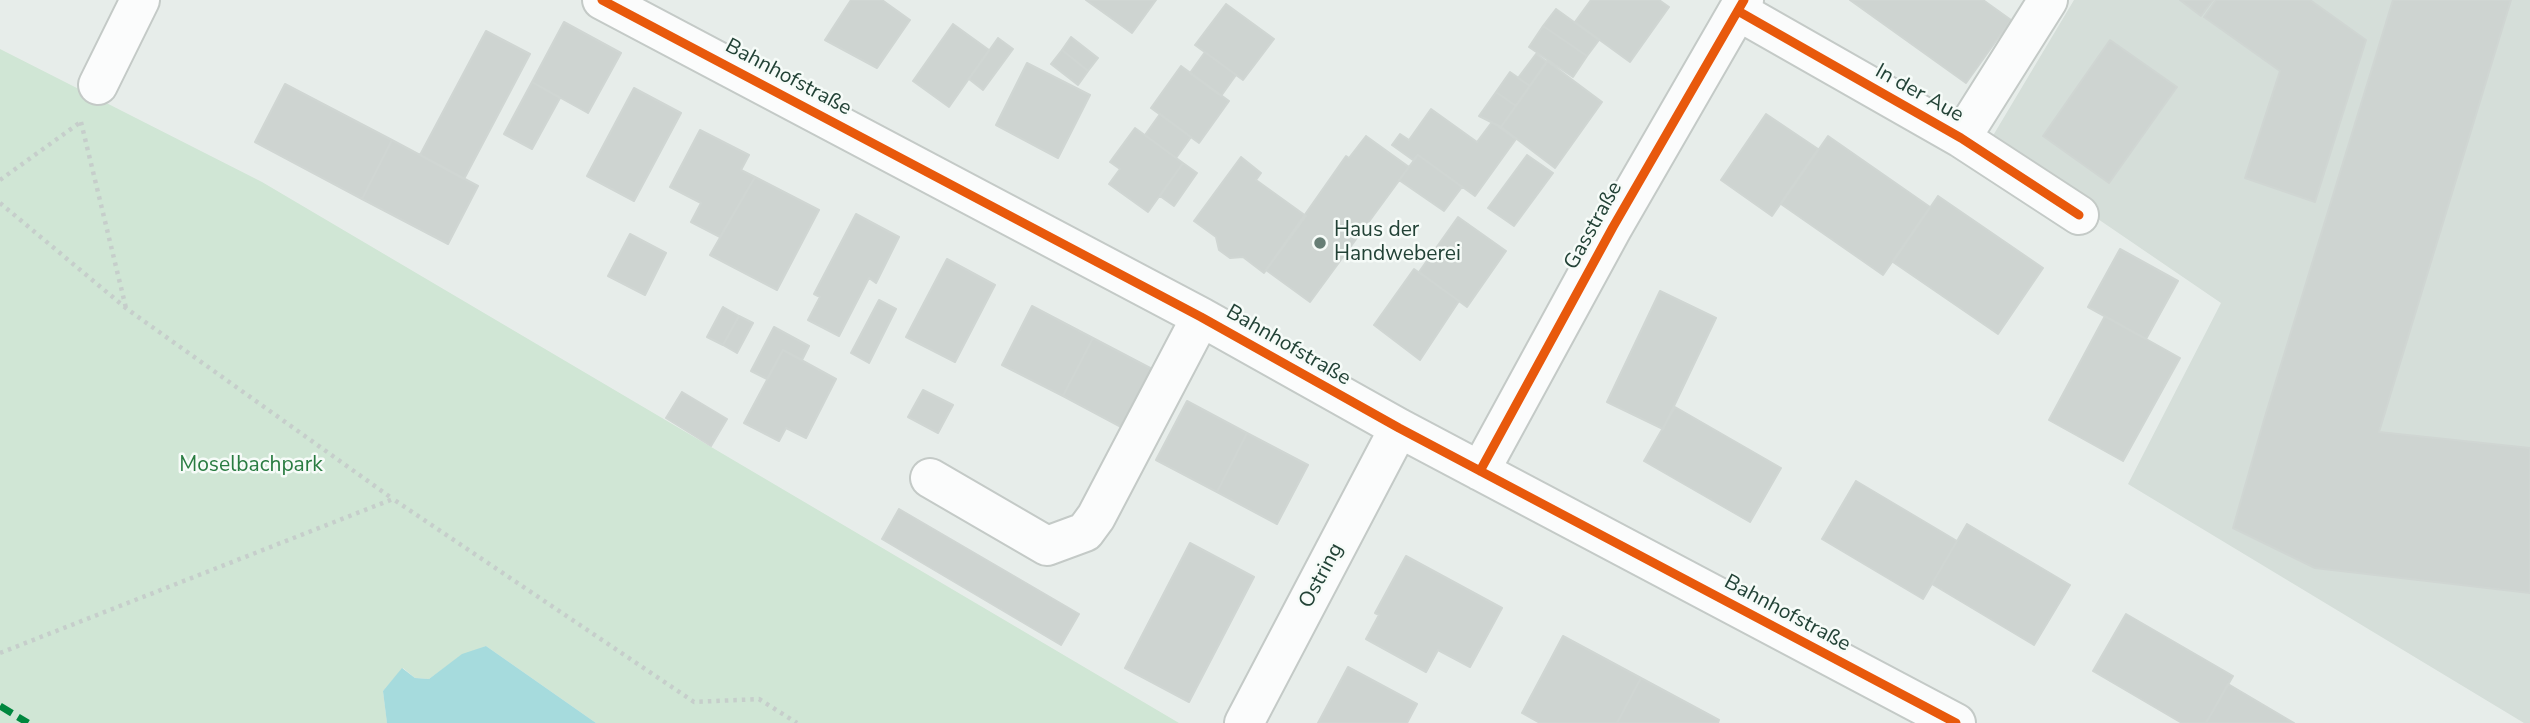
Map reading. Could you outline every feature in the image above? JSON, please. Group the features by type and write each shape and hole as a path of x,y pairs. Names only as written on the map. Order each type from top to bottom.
{"street":[{"path":"99,85 140,0"},
{"name":"Bahnhofstraße","path":"602,0 1201,317 1399,428 1956,723"},
{"name":"In der Aue","path":"1961,138 2048,0"},
{"name":"In der Aue","path":"1741,6 1961,138 2079,215"},
{"name":"Gasstraße","path":"1480,471 1613,227 1741,6"},
{"path":"930,478 1047,546 1085,532 1096,517 1201,317"},
{"name":"Ostring","path":"1244,723 1399,428"}],"path":[{"path":"0,180 81,122 99,85"},
{"path":"81,122 127,309"},
{"path":"0,203 127,309 393,499 694,702 759,699 797,723"},
{"path":"0,653 393,499"}],"shaded area":[{"path":"2074,0 2530,0 2530,723 2524,723 2128,484 2221,303 1988,144"}],"green space":[{"name":"Moselbachpark","path":"0,49 262,182 1179,723 596,723 486,646 462,655 429,679 415,678 403,668 383,691 387,723 0,723"}],"water":[{"path":"486,646 596,723 387,723 383,691 402,668 415,678 429,679 462,654"}],"building":[{"path":"851,0 882,0 910,20 877,68 825,40"},
{"path":"1086,0 1156,0 1132,33"},
{"path":"1591,0 1659,0 1669,7 1630,62 1575,22"},
{"path":"1850,0 1983,0 2011,20 1966,83"},
{"path":"2180,0 2213,0 2201,16"},
{"path":"2216,0 2310,0 2366,40 2315,202 2245,178 2280,71 2204,17"},
{"path":"2393,0 2511,0 2379,432 2530,448 2530,593 2315,568 2233,528"},
{"path":"1226,4 1274,39 1243,80 1195,45"},
{"path":"1556,9 1599,40 1587,56 1543,26"},
{"path":"564,22 621,53 588,113 532,82"},
{"path":"953,24 989,50 949,107 913,81"},
{"path":"1543,26 1587,56 1573,77 1529,47"},
{"path":"486,31 530,54 464,179 420,155"},
{"path":"1071,37 1098,58 1088,71 1062,50"},
{"path":"998,38 1013,49 983,90 969,79"},
{"path":"2110,40 2177,87 2109,183 2043,136"},
{"path":"1062,50 1088,71 1078,85 1051,64"},
{"path":"1205,52 1236,75 1221,96 1190,73"},
{"path":"1536,54 1547,62 1530,86 1518,78"},
{"path":"1547,61 1602,102 1555,168 1501,127"},
{"path":"1027,63 1090,95 1058,158 996,125"},
{"path":"1181,66 1229,101 1199,143 1151,108"},
{"path":"1510,72 1530,86 1516,106 1496,92"},
{"path":"532,82 560,98 532,149 504,134"},
{"path":"285,84 392,140 362,199 255,142"},
{"path":"634,88 681,113 634,201 587,176"},
{"path":"1496,92 1516,106 1501,127 1479,116"},
{"path":"1431,109 1477,142 1492,122 1516,139 1475,196 1418,155 1413,160 1392,145 1400,134 1409,140"},
{"path":"1160,114 1191,137 1176,158 1145,135"},
{"path":"1766,114 1818,149 1772,216 1721,180"},
{"path":"1135,128 1183,163 1148,212 1109,184 1120,169 1110,162"},
{"path":"700,130 749,155 741,170 755,177 720,237 691,222 701,203 670,187"},
{"name":"Haus der Handweberei","path":"1366,136 1409,167 1310,302 1266,270 1346,156 1349,158"},
{"path":"1828,136 1930,207 1883,275 1781,204"},
{"path":"392,140 478,186 448,244 362,199"},
{"path":"1418,155 1462,187 1444,211 1399,180"},
{"path":"1527,155 1553,173 1514,226 1488,208"},
{"path":"1241,157 1261,173 1256,180 1306,216 1264,273 1243,257 1230,258 1219,250 1216,237 1194,221"},
{"path":"1183,163 1197,173 1174,206 1160,196"},
{"path":"755,177 819,210 777,290 710,255"},
{"path":"1938,196 2043,268 1998,334 1893,262"},
{"path":"856,214 899,237 876,283 869,278 839,336 808,320 820,297 814,294"},
{"path":"1458,217 1506,251 1467,307 1419,272"},
{"path":"630,234 666,253 645,295 608,276"},
{"path":"2120,249 2178,281 2146,339 2088,307"},
{"path":"947,259 995,285 955,362 906,337"},
{"path":"1414,269 1459,301 1420,360 1374,325"},
{"path":"1660,291 1716,318 1663,429 1607,402"},
{"path":"879,300 896,309 869,363 851,353"},
{"path":"1032,306 1093,338 1063,396 1002,365"},
{"path":"723,307 739,316 723,345 707,337"},
{"path":"739,316 753,323 737,353 723,345"},
{"path":"2105,316 2180,358 2123,461 2049,420"},
{"path":"774,327 809,346 802,360 783,350 767,379 751,371"},
{"path":"1093,338 1154,370 1123,428 1063,396"},
{"path":"783,350 836,379 806,438 786,428 779,441 744,423"},
{"path":"923,390 953,405 938,433 908,417"},
{"path":"682,392 727,419 711,446 666,418"},
{"path":"1187,401 1247,433 1217,492 1156,460"},
{"path":"1675,407 1781,468 1750,522 1644,461"},
{"path":"1247,433 1308,465 1277,524 1217,492"},
{"path":"1856,481 1957,541 1923,599 1822,539"},
{"path":"899,509 1079,614 1061,645 882,539"},
{"path":"1967,524 2070,585 2034,645 1932,584"},
{"path":"1190,543 1254,577 1189,702 1125,668"},
{"path":"1406,556 1502,608 1470,667 1438,650 1426,672 1366,639 1379,615 1375,613"},
{"path":"2126,614 2233,676 2206,723 2182,723 2093,671"},
{"path":"1563,636 1641,678 1617,723 1540,723 1522,713"},
{"path":"1348,667 1417,704 1407,723 1318,723"},
{"path":"1641,678 1719,720 1718,723 1617,723"},
{"path":"2228,684 2294,723 2206,723"}],"marked path":[{"path":"0,706 28,723"}],"cycle path":[{"path":"602,0 1201,317 1399,428 1956,723"},
{"path":"1480,471 1613,227 1744,0"},
{"path":"1738,11 1961,138 2079,215"}],"place":[{"name":"Haus der Handweberei","path":"1320,243"}]}
